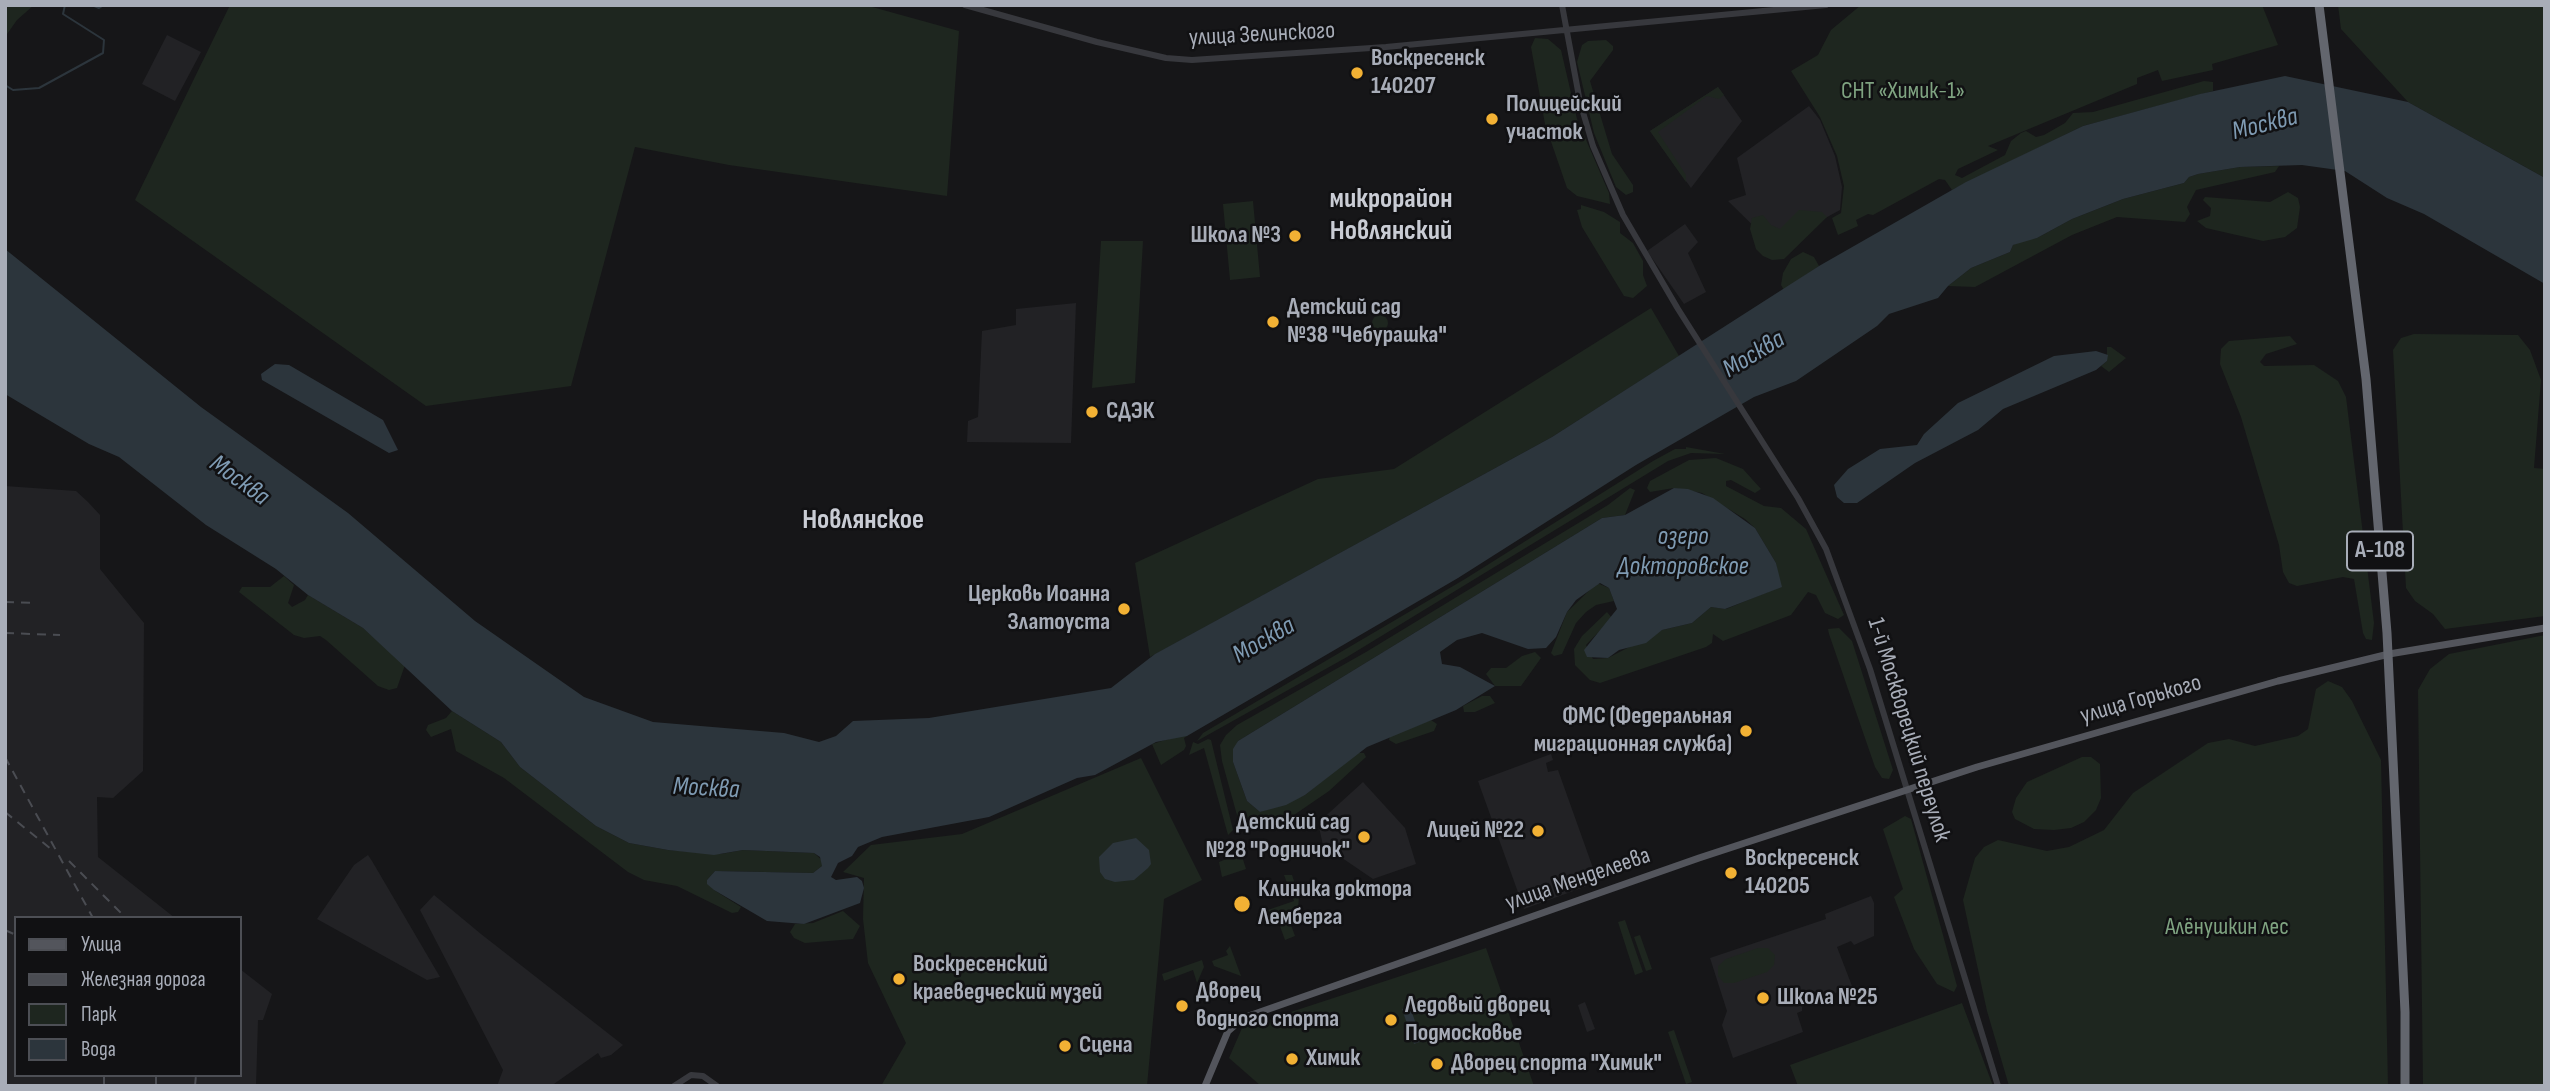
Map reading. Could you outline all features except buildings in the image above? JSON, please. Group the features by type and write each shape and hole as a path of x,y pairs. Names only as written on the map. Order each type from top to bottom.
{"highway":[{"name":"А-108","path":"2319,9 2366,379 2389,654 2405,1012 2405,1086"}],"main road":[{"name":"улица Горького","path":"1906,789 2111,728 2389,654 2545,628"},
{"name":"улица Менделеева","path":"1205,1086 1230,1027 1263,1010 1906,789"}],"street":[{"name":"улица Зелинского","path":"965,5 1097,42 1166,58 1192,60 1380,48 1826,5"},
{"name":"1-й Москворецкий переулок","path":"1562,5 1576,85 1593,146 1623,215 1683,316 1791,485 1826,549 1906,789 1998,1086"},
{"path":"674,1086 691,1076 703,1076 717,1086"}],"shaded area":[{"path":"167,35 201,52 175,101 142,84"},
{"path":"1718,87 1742,121 1691,188 1650,131"},
{"path":"1809,106 1820,120 1835,156 1842,187 1840,210 1774,246 1728,201 1746,195 1737,158"},
{"path":"1685,224 1698,242 1688,253 1706,292 1684,304 1647,251"},
{"path":"1076,303 1071,443 967,442 968,421 978,417 982,331 1016,325 1016,309"},
{"path":"5,486 76,491 88,502 100,515 100,569 144,623 143,771 113,798 97,797 98,857 172,916 14,916 14,1077 242,1077 242,971 272,994 263,1020 258,1020 256,1086 5,1086"},
{"name":"Лицей №22","path":"1551,754 1553,760 1546,763 1548,772 1558,770 1598,882 1524,909 1478,781"},
{"name":"Детский сад №28 \"Родничок\"","path":"1363,782 1405,828 1416,864 1373,879 1323,845 1318,823"},
{"path":"368,855 440,977 427,980 317,919 354,865"},
{"path":"434,895 623,1045 611,1055 601,1058 598,1053 551,1086 497,1086 503,1070 420,910"},
{"name":"Школа №25","path":"1871,896 1874,903 1874,936 1854,945 1851,941 1837,947 1852,986 1802,1007 1802,1011 1797,1013 1803,1032 1733,1058 1722,1025 1727,1011 1710,958 1826,919 1825,914"},
{"path":"1585,1002 1595,1029 1587,1032 1578,1005"}],"green space":[{"path":"5,5 34,5 17,20 5,37"},
{"path":"230,5 865,5 959,31 947,196 729,165 635,147 571,386 426,406 135,200"},
{"name":"СНТ «Химик-1»","path":"1861,5 2262,5 2278,45 2212,64 2213,70 2162,81 2158,70 2137,78 2137,84 1988,146 1998,150 1958,169 1955,175 1962,178 2005,155 2011,141 2021,133 2026,131 2036,137 2044,135 2065,123 2073,113 2093,112 2204,81 2213,82 2213,91 2083,126 1952,190 1945,180 1939,179 1873,215 1868,214 1856,220 1858,226 1838,235 1832,218 1841,213 1844,186 1837,156 1820,117 1791,71 1818,55 1831,30"},
{"path":"2338,5 2545,5 2545,178 2408,102 2341,29"},
{"path":"1535,38 1548,39 1561,50 1577,119 1609,193 1610,204 1577,196 1567,188 1545,124 1531,47"},
{"path":"1606,40 1613,46 1613,50 1590,81 1612,154 1633,185 1633,192 1626,195 1616,187 1594,133 1577,62 1582,45 1588,41"},
{"path":"1718,87 1724,95 1719,99 1707,96 1658,132 1686,175 1686,182 1650,131"},
{"path":"2279,166 2275,172 2196,190 2187,207 2190,214 2185,222 2117,217 2072,235 1975,287 1948,286 1971,268 2010,252 2013,245 2037,238 2072,219 2123,199 2184,183 2189,177 2198,174 2240,167"},
{"path":"2288,192 2298,198 2300,207 2297,228 2285,237 2263,241 2206,228 2197,221 2210,216 2211,208 2203,200 2205,197 2270,202"},
{"path":"1253,201 1260,277 1230,280 1223,204"},
{"path":"1581,205 1604,212 1620,222 1620,233 1633,243 1643,261 1643,275 1647,286 1633,298 1624,296 1582,227 1577,210 1581,209"},
{"path":"1799,210 1822,212 1827,217 1784,259 1772,260 1763,256 1756,249 1750,229 1752,218 1763,215 1771,225 1780,229"},
{"path":"1101,241 1143,241 1135,383 1092,388"},
{"path":"1803,252 1814,257 1819,266 1784,290 1781,285 1783,273 1791,259"},
{"path":"1651,308 1679,356 1552,437 1150,657 1135,563 1318,479 1394,469"},
{"path":"1380,315 1386,317 1386,329 1380,331 1374,329 1372,323 1374,317"},
{"path":"2414,334 2518,335 2530,350 2541,380 2534,468 2545,469 2545,616 2445,629 2433,614 2415,601 2406,588 2393,350 2401,338"},
{"path":"2290,336 2297,344 2266,354 2260,362 2264,366 2314,365 2338,381 2346,397 2374,623 2372,640 2366,639 2363,633 2354,579 2343,577 2297,586 2289,583 2283,572 2279,545 2241,417 2220,364 2221,349 2229,341"},
{"path":"2107,347 2126,358 2109,372 2101,366 2107,361"},
{"path":"1686,447 1725,454 1691,453 1668,461 1347,657 1197,741 1203,733 1465,579 1653,461 1675,449"},
{"path":"1716,458 1743,469 1761,489 1755,493 1731,480 1726,481 1726,486 1764,506 1781,508 1806,529 1844,615 1838,619 1825,613 1816,595 1808,592 1791,615 1723,641 1713,634 1712,643 1706,647 1600,683 1590,680 1575,665 1574,649 1582,636 1607,612 1612,618 1586,645 1593,659 1608,658 1662,630 1692,623 1711,607 1726,609 1775,589 1778,576 1776,563 1755,528 1745,519 1702,493 1674,488 1650,492 1647,488 1650,481 1689,460"},
{"path":"1630,488 1635,490 1625,515 1602,518 1238,741 1233,762 1247,801 1260,812 1305,795 1357,753 1364,753 1366,757 1329,791 1291,817 1247,830 1240,826 1220,745 1237,725 1366,652 1608,505"},
{"path":"284,576 294,585 288,603 292,607 305,600 308,595 363,628 405,665 397,688 389,690 378,686 320,636 304,638 294,635 239,592 242,587 270,587"},
{"path":"1597,583 1609,588 1614,601 1596,605 1586,612 1576,623 1562,654 1554,656 1551,653 1567,612"},
{"path":"1839,628 1852,641 1893,770 1889,779 1882,778 1875,767 1829,634 1828,629"},
{"path":"2545,635 2545,1086 2423,1086 2418,690 2430,669 2449,654"},
{"path":"1535,652 1541,658 1521,686 1495,686 1486,674 1491,668 1506,668 1522,656"},
{"name":"Алёнушкин лес","path":"2328,681 2342,687 2352,701 2381,760 2388,1086 2009,1086 1987,1011 1963,900 1975,858 1984,847 1998,840 2047,851 2069,847 2104,830 2133,793 2208,743 2229,739 2255,746 2298,736 2308,729 2316,689"},
{"path":"1482,696 1490,696 1495,703 1475,712 1464,712 1463,706"},
{"path":"452,711 501,742 520,767 596,826 629,843 668,850 721,854 743,850 814,853 823,861 822,866 813,873 715,871 707,880 714,890 741,907 738,912 732,913 677,886 644,880 628,872 504,778 456,751 451,729 431,737 426,730 428,725 446,718"},
{"path":"1431,720 1437,724 1434,731 1396,744 1389,740 1390,736"},
{"path":"1187,736 1184,738 1184,750 1161,765 1152,744"},
{"path":"1211,740 1233,830 1228,835 1204,748 1189,755 1193,742 1198,744"},
{"path":"2082,757 2091,757 2100,764 2101,798 2096,810 2084,822 2071,828 2054,830 2034,829 2015,819 2012,812 2016,798 2027,782"},
{"path":"1141,758 1202,880 1164,899 1147,1086 881,1086 906,1043 868,963 863,919 864,878 843,872 871,845 962,834"},
{"path":"1905,816 1911,819 1957,986 1954,992 1937,984 1914,949 1894,897 1903,889 1883,829"},
{"path":"1241,853 1246,869 1222,877 1219,862"},
{"path":"1284,875 1292,875 1299,896 1298,910 1287,914 1295,936 1285,940 1277,918 1269,920 1259,913 1294,901"},
{"path":"843,911 860,926 853,939 805,943 794,938 790,932 795,924 813,923"},
{"path":"1625,920 1643,972 1635,975 1618,922"},
{"path":"1640,935 1652,969 1646,971 1634,937"},
{"path":"1230,946 1241,976 1214,966 1212,961 1228,955 1226,951"},
{"name":"Ледовый дворец Подмосковье","path":"1486,948 1534,1086 1261,1086 1229,1058 1242,1028"},
{"path":"1758,948 1768,948 1775,955 1774,965 1767,972 1734,983 1724,983 1718,976 1718,966 1726,959"},
{"path":"1202,960 1204,967 1197,983 1193,970 1164,981 1162,974"},
{"path":"1962,1003 1993,1086 1798,1086 1790,1065"},
{"path":"1674,1030 1692,1082 1686,1084 1668,1032"}],"water":[{"name":"Москва","path":"2285,76 2408,102 2545,178 2545,284 2424,214 2387,198 2345,171 2302,165 2240,167 2198,174 2189,177 2184,183 2123,199 2072,219 2037,238 2013,245 2010,252 1971,268 1948,286 1938,298 1889,314 1877,326 1796,381 1754,397 1636,465 1458,578 1187,736 1156,742 1095,775 1077,778 989,817 882,837 858,847 852,856 838,863 831,877 836,880 857,877 862,881 864,888 860,903 804,924 767,921 714,890 707,884 707,880 715,871 813,873 822,866 820,857 814,853 743,850 714,855 668,850 629,843 596,826 520,767 501,742 452,711 363,628 308,595 276,569 206,525 119,457 89,444 5,394 5,249 201,407 348,513 475,621 584,697 653,722 784,733 819,742 836,736 853,721 929,718 1111,688 1155,654 1552,437 1819,266 1966,182 2083,126 2200,94"},
{"path":"2096,351 2108,355 2107,361 2096,370 2003,409 1978,430 1915,463 1857,503 1844,503 1837,497 1834,485 1848,469 1880,449 1917,445 1924,434 1958,403 2054,356"},
{"path":"275,364 289,365 383,420 398,450 389,453 262,380 261,374"},
{"name":"озеро Докторовское","path":"1674,488 1688,489 1713,498 1755,528 1776,563 1782,587 1725,609 1711,607 1692,623 1662,630 1646,643 1619,650 1608,658 1587,657 1584,650 1617,609 1609,588 1600,583 1576,600 1567,612 1556,637 1546,648 1528,649 1482,633 1457,640 1440,652 1442,664 1460,667 1495,686 1456,710 1367,747 1305,795 1286,805 1260,812 1247,801 1233,762 1233,749 1238,741 1602,518 1625,515"},
{"path":"1136,838 1149,850 1151,864 1148,868 1134,880 1115,882 1105,879 1100,872 1099,857 1113,843"},
{"path":"1410,1007 1422,1041 1414,1044 1402,1009"}],"waterway":[{"path":"5,85 13,90 39,88 103,53 104,40 63,14 65,5"},
{"path":"92,5 99,8 104,5"}],"railway":[{"path":"5,602 34,603"},
{"path":"5,633 60,635"},
{"path":"5,757 92,916"},
{"path":"5,812 51,849"},
{"path":"69,861 124,916"},
{"path":"5,930 14,934"},
{"path":"104,1077 104,1086"},
{"path":"156,1077 156,1086"},
{"path":"195,1086 196,1077"}],"place":[{"name":"Воскресенск 140207","path":"1357,73"},
{"name":"Полицейский участок","path":"1492,119"},
{"name":"Школа №3","path":"1295,236"},
{"name":"Детский сад №38 \"Чебурашка\"","path":"1273,322"},
{"name":"СДЭК","path":"1092,412"},
{"name":"Церковь Иоанна Златоуста","path":"1124,609"},
{"name":"ФМС (Федеральная миграционная служба)","path":"1746,731"},
{"name":"Лицей №22","path":"1538,831"},
{"name":"Детский сад №28 \"Родничок\"","path":"1364,837"},
{"name":"Воскресенск 140205","path":"1731,873"},
{"name":"Клиника доктора Лемберга","path":"1242,904"},
{"name":"Воскресенский краеведческий музей","path":"899,979"},
{"name":"Школа №25","path":"1763,998"},
{"name":"Дворец водного спорта","path":"1182,1006"},
{"name":"Ледовый дворец Подмосковье","path":"1391,1020"},
{"name":"Сцена","path":"1065,1046"},
{"name":"Химик","path":"1292,1059"},
{"name":"Дворец спорта \"Химик\"","path":"1437,1064"}],"district":[{"name":"микрорайон Новлянский","path":"1391,216"},
{"name":"Новлянское","path":"863,521"}]}
